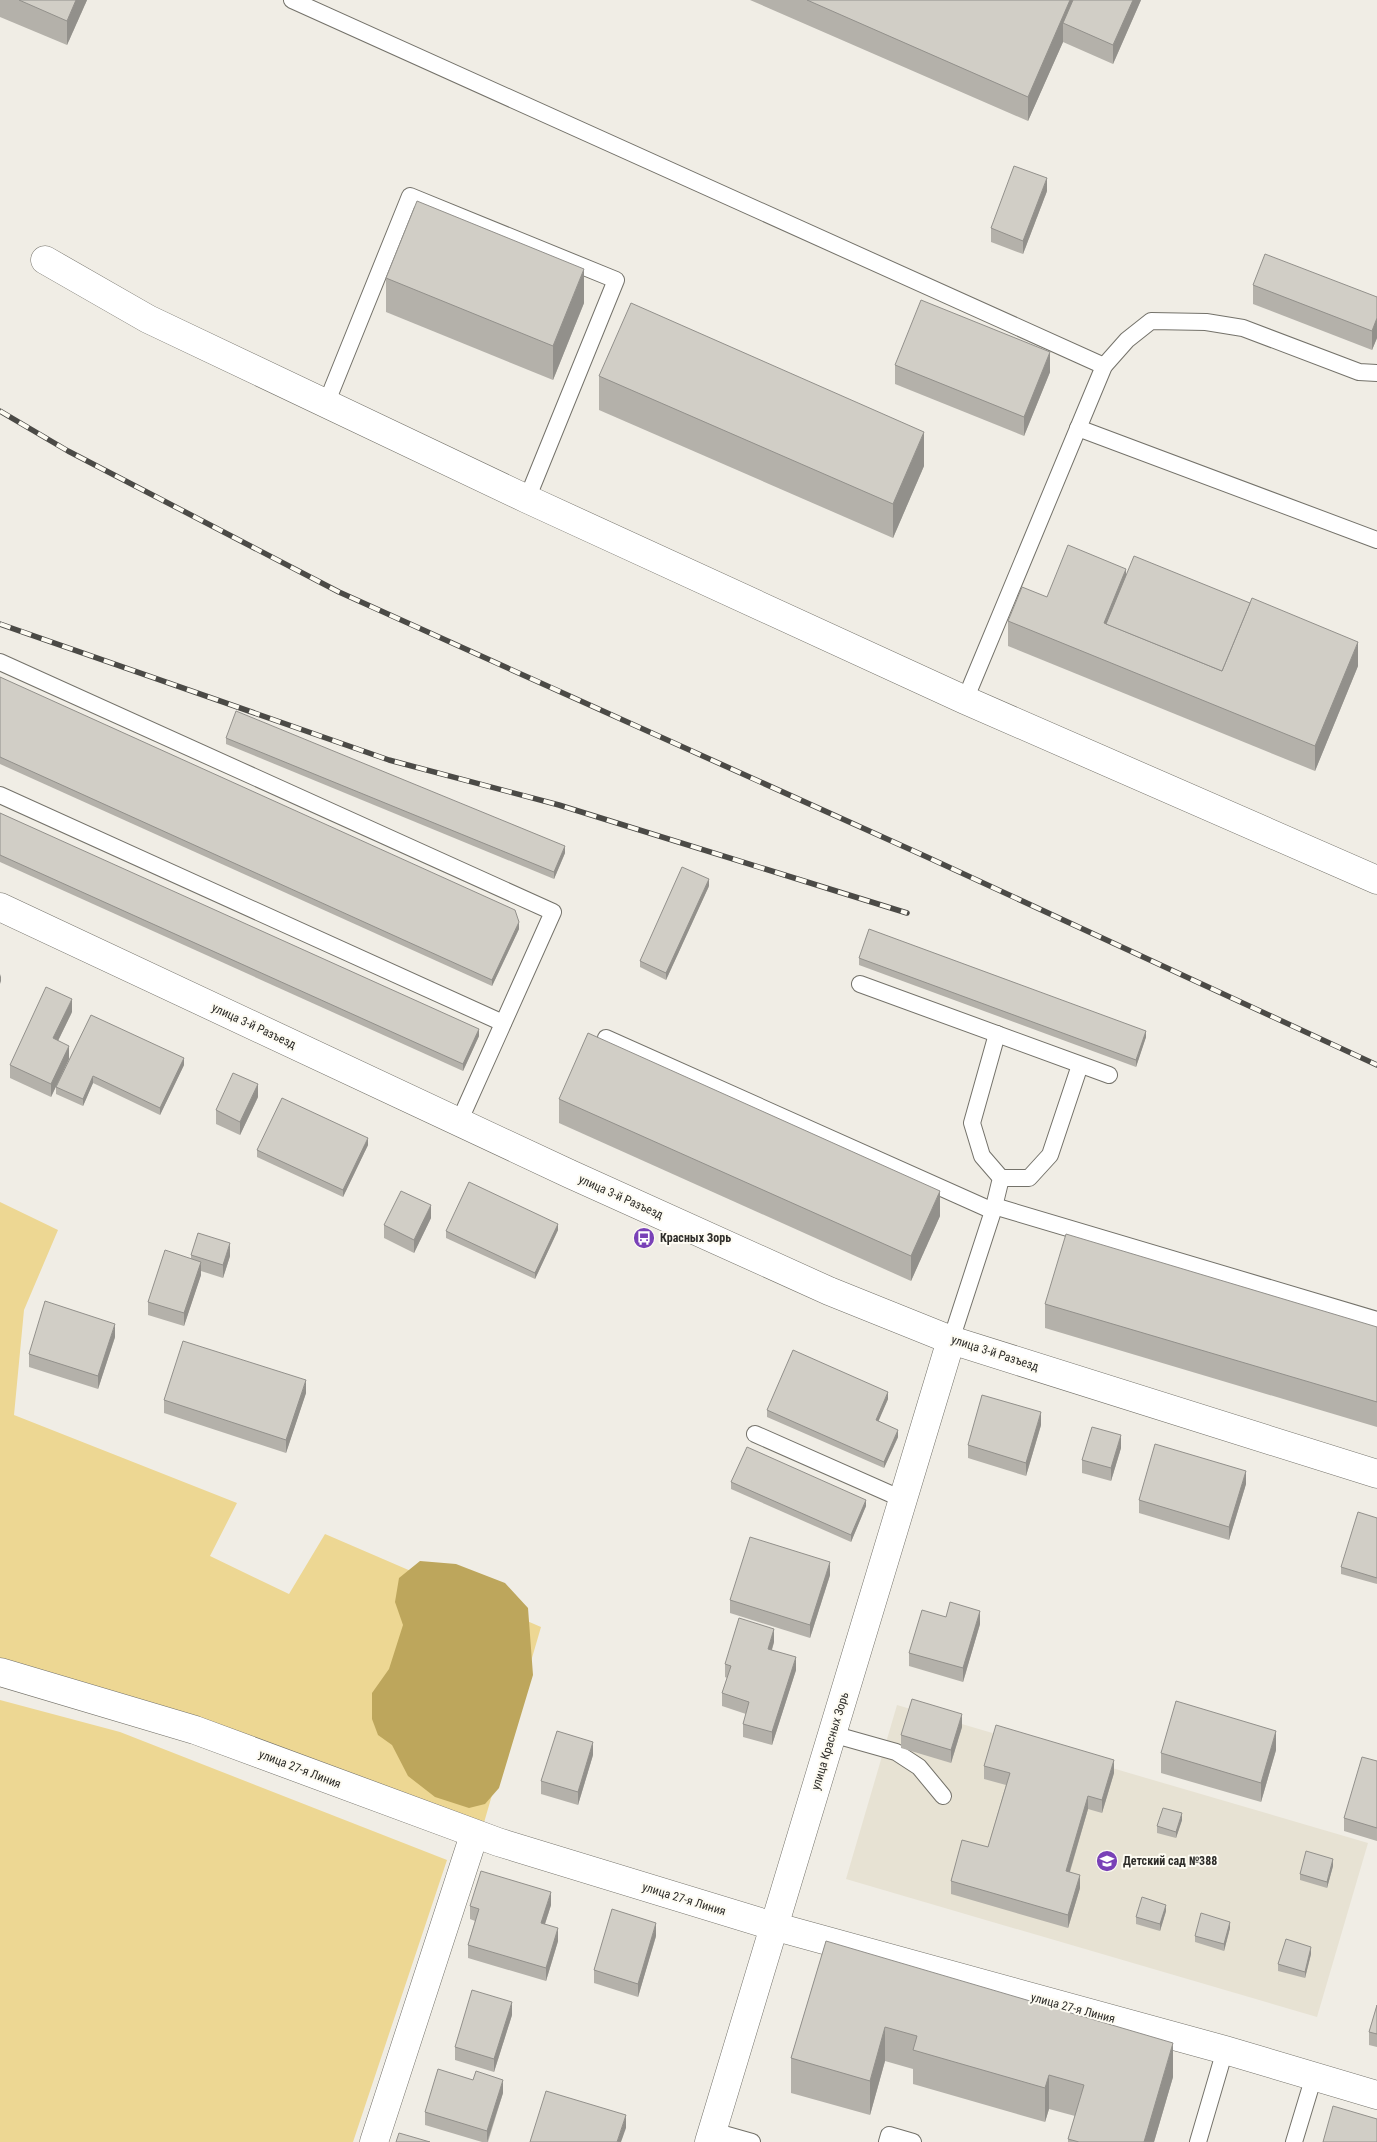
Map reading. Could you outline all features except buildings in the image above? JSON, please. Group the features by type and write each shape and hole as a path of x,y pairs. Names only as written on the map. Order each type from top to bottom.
{"street":[{"path":"45,260 148,320 527,499 965,700 1377,880"},
{"name":"улица 3-й Разъезд","path":"0,907 459,1122 829,1291 950,1340 1377,1474"},
{"name":"улица Красных Зорь","path":"711,2136 950,1340"},
{"name":"улица 27-я Линия","path":"0,1672 195,1730 474,1835 774,1926 1225,2050 1377,2095"},
{"path":"374,2142 474,1835"}],"lane":[{"path":"292,0 1104,366"},
{"path":"326,404 410,196 616,280 527,499"},
{"path":"965,700 1104,366 1127,340 1152,321 1206,322 1243,328 1359,372 1377,373"},
{"path":"1078,428 1377,540"},
{"path":"0,662 553,912 459,1122"},
{"path":"0,795 503,1023"},
{"path":"860,984 1109,1075"},
{"path":"997,1034 972,1123 982,1156 1001,1178 1029,1178 1050,1155 1080,1064"},
{"path":"606,1038 994,1209 1377,1320"},
{"path":"950,1340 994,1209 1001,1178"},
{"path":"755,1434 902,1499"},
{"path":"832,1734 896,1752 919,1767 942,1796"},
{"path":"1198,2142 1225,2050"},
{"path":"1294,2142 1314,2076"},
{"path":"887,2142 889,2135 913,2142"},
{"path":"711,2136 752,2142"}],"shaded area":[{"path":"0,1202 58,1230 24,1310 14,1415 237,1503 210,1556 289,1594 325,1534 541,1627 483,1826 317,1760 0,1660"},
{"path":"420,1561 456,1564 505,1583 528,1608 533,1675 499,1788 485,1804 469,1808 435,1797 408,1776 392,1745 378,1735 372,1719 372,1693 389,1669 403,1625 395,1602 399,1578"},
{"path":"0,1700 120,1732 447,1860 353,2142 0,2142"},
{"name":"Детский сад №388","path":"897,1705 1368,1843 1317,2017 846,1879"}],"railway":[{"path":"0,411 68,451 339,592 927,857 1377,1065"},
{"path":"0,624 389,760 559,805 907,913"}],"place":[{"name":"Красных Зорь","path":"644,1238"},
{"name":"Детский сад №388","path":"1107,1861"}]}
